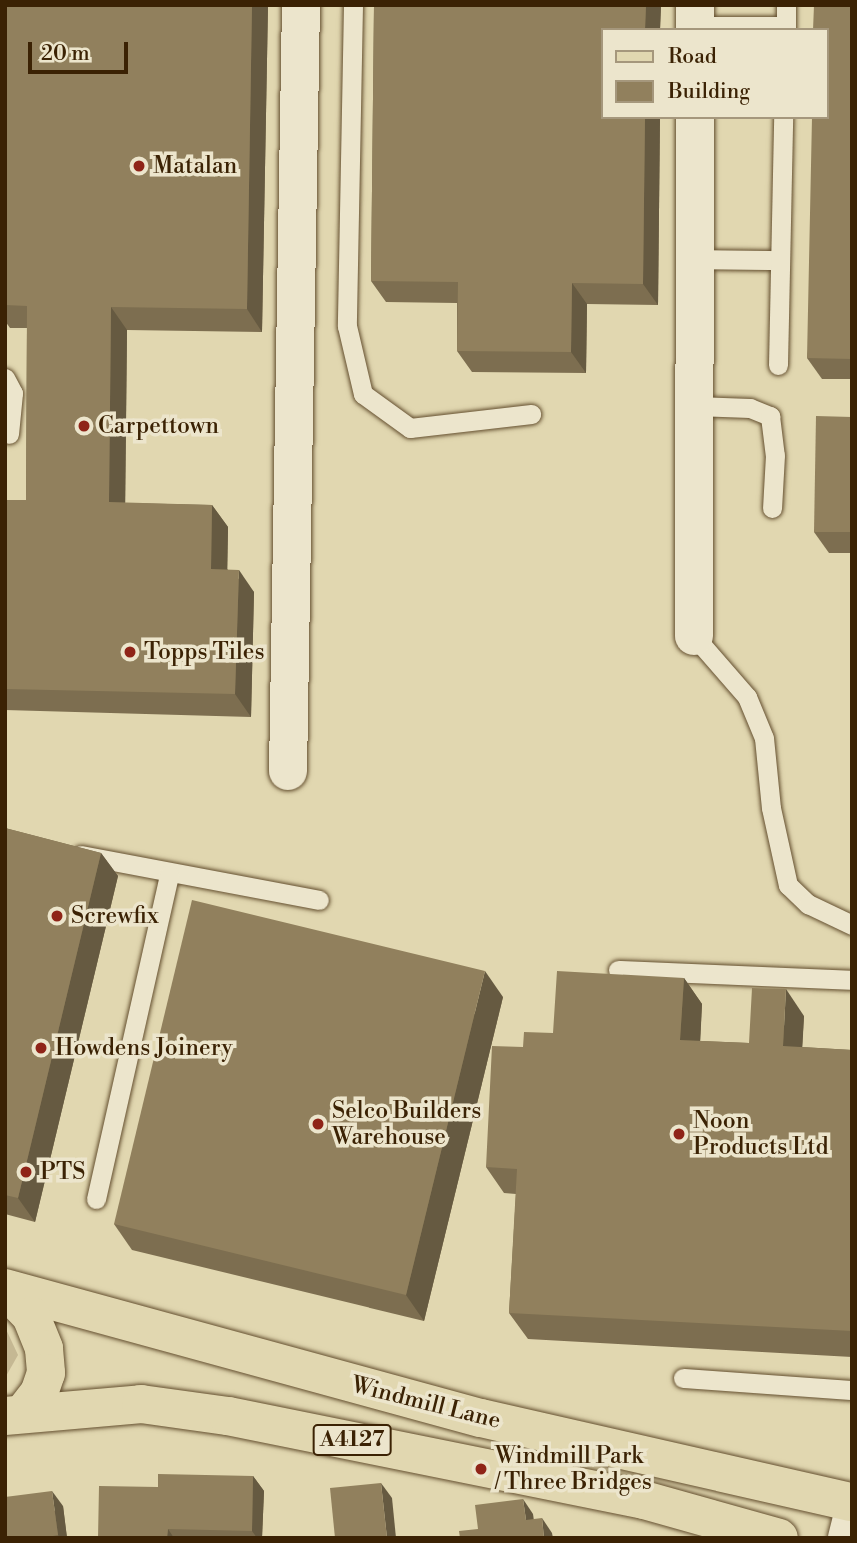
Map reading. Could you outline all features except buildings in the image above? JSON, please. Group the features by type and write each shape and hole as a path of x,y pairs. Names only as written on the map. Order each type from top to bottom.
{"main road":[{"path":"5,1288 31,1316 44,1349 46,1373 39,1393 15,1414"},
{"name":"Windmill Lane","path":"5,1288 481,1418 754,1483 852,1502"},
{"name":"Windmill Lane","path":"15,1414 141,1404 228,1416 644,1500 779,1538"}],"street":[{"path":"288,771 301,5"},
{"path":"694,636 695,119"},
{"path":"847,1538 852,1518"}],"lane":[{"path":"353,5 347,326 363,394 410,428 531,414"},
{"path":"695,20 786,28 786,5"},
{"path":"778,365 783,119"},
{"path":"695,259 779,260"},
{"path":"5,378 13,393 9,434"},
{"path":"695,406 750,408 770,416 775,455 772,508"},
{"path":"694,636 747,697 764,738 771,808 788,885 808,904 852,925"},
{"path":"60,850 169,875 319,900"},
{"path":"96,1199 169,875"},
{"path":"618,970 852,980"},
{"path":"683,1378 852,1390"}],"shaded area":[{"path":"5,1327 18,1355 5,1378"}],"place":[{"name":"Matalan","path":"139,166"},
{"name":"Carpettown","path":"84,426"},
{"name":"Topps Tiles","path":"130,652"},
{"name":"Screwfix","path":"57,916"},
{"name":"Howdens Joinery","path":"41,1048"},
{"name":"Selco Builders Warehouse","path":"318,1124"},
{"name":"Noon Products Ltd","path":"679,1134"},
{"name":"PTS","path":"26,1172"},
{"name":"Windmill Park / Three Bridges","path":"481,1469"}]}
